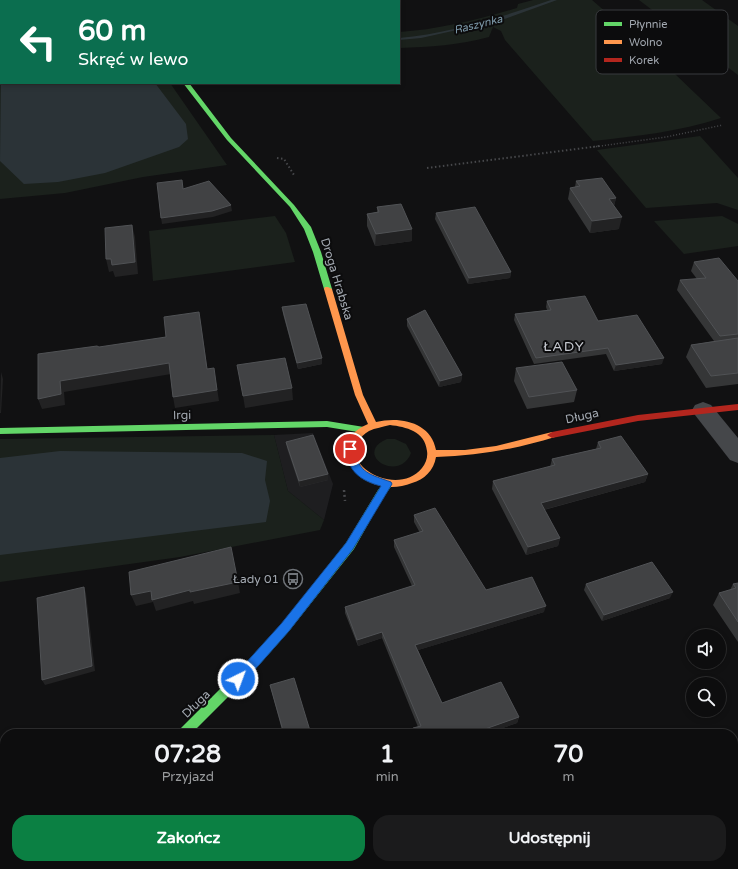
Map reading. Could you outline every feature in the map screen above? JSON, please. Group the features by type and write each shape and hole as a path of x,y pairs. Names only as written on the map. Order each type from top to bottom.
{"street":[{"name":"Droga Hrabska","path":"187,84 228,139 292,206 308,229 317,252 359,395 373,425"},
{"name":"Długa","path":"433,454 465,453 496,449 578,429 638,418 738,407"},
{"path":"703,410 738,454"},
{"path":"390,422 403,423 415,427 424,434 431,443 433,454 432,463 425,472 415,479 402,484 388,484 374,481 362,475 355,467 351,458 350,449 353,441 364,430 373,425 390,422"},
{"name":"Irgi","path":"0,431 326,424 364,430"},
{"name":"Długa","path":"188,729 247,670 285,628 350,546 381,492 388,484"}],"path":[{"path":"427,168 666,137 723,125"},
{"path":"285,160 293,172"},
{"path":"341,484 346,503"}],"shaded area":[{"path":"533,0 592,0 604,10 596,10 596,74 675,74 721,118 673,130 593,141 505,40 501,31 493,27 489,37 478,40 444,45 400,48 400,32 428,29 474,20 517,8 518,4"},
{"path":"639,0 702,0 716,10 652,10"},
{"path":"728,19 738,26 738,75 728,67"},
{"path":"0,84 171,84 227,165 143,177 65,193 0,199"},
{"path":"1,84 156,84 186,124 188,139 179,147 105,173 58,182 24,184 0,161"},
{"path":"700,136 738,178 738,210 717,203 646,208 597,150"},
{"path":"275,216 286,233 295,262 153,281 149,231"},
{"path":"722,216 738,224 738,246 684,254 654,221"},
{"path":"313,433 333,484 324,520 288,491 274,435"},
{"path":"274,435 288,491 324,520 320,530 180,557 0,582 0,439"},
{"path":"387,439 395,439 406,444 411,453 405,462 397,466 389,466 381,463 376,458 374,452 377,445"},
{"path":"60,451 242,453 267,461 265,480 270,501 266,522 0,555 0,458"}],"building":[{"path":"602,178 616,198 609,199 622,217 592,221 570,188 580,186 576,181"},
{"path":"182,180 183,189 209,181 231,205 212,211 161,218 157,183"},
{"path":"401,204 412,229 376,234 367,214 379,212 377,207"},
{"path":"475,207 511,272 469,278 436,213"},
{"path":"132,225 135,262 112,265 111,259 106,259 105,228"},
{"path":"719,258 738,281 738,334 720,336 680,280 706,278 694,262"},
{"path":"585,296 598,321 637,315 664,358 616,365 608,348 536,358 515,314 551,310 547,301"},
{"path":"306,304 322,358 297,363 282,307"},
{"path":"425,310 462,375 440,381 407,319"},
{"path":"199,312 207,369 214,368 217,390 173,397 169,363 60,381 61,394 38,399 38,354 166,337 164,317"},
{"path":"738,338 738,373 711,376 691,345"},
{"path":"285,358 292,388 243,396 237,365"},
{"path":"562,362 577,390 529,397 516,368"},
{"path":"313,435 328,474 299,481 286,442"},
{"path":"621,436 648,474 541,503 560,538 528,547 493,481 555,465 552,459 601,448 598,442"},
{"path":"435,508 486,590 532,577 546,606 415,645 442,703 501,682 519,717 485,729 413,729 421,726 382,632 357,640 345,607 415,585 394,540 423,531 414,515"},
{"path":"231,547 238,582 190,592 190,590 152,600 151,591 131,595 129,572"},
{"path":"652,562 673,592 604,615 586,584"},
{"path":"738,583 738,622 719,593 736,588 733,584"},
{"path":"84,587 92,666 42,680 37,598"},
{"path":"294,678 309,729 283,729 270,685"}],"waterway":[{"name":"Raszynka","path":"400,39 421,37 500,19 555,0"}],"traffic: fast":[{"path":"187,84 229,139 292,206 308,229 317,252 328,289"},
{"path":"0,431 327,424 364,430"},
{"path":"188,729 247,670 285,628 350,546 381,493 388,484"}],"traffic: slow":[{"path":"328,289 359,395 373,425"},
{"path":"390,422 406,424 417,429 430,443 432,455 431,461 425,472 411,480 395,484 380,482 368,477 358,468 352,458 351,448 355,437 366,429 390,422"},
{"path":"433,454 465,453 496,449 552,435"}],"traffic: jam":[{"path":"552,435 638,418 738,407"}],"place":[{"name":"Łady 01","path":"293,579"}],"district":[{"name":"ŁADY","path":"564,346"}],"route":[{"path":"238,679 285,628 350,546 381,492 388,484 374,481 362,475 355,467 351,458 350,449"}]}
